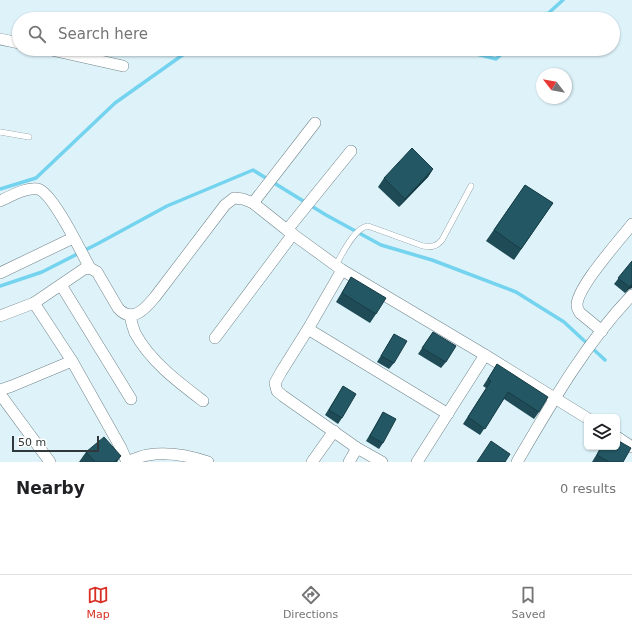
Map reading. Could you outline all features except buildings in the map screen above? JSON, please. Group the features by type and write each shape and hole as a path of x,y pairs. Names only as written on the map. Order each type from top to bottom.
{"street":[{"path":"0,39 12,42"},
{"path":"78,56 123,66"},
{"path":"253,202 315,123"},
{"path":"215,338 290,232 302,212 351,151"},
{"path":"0,201 28,189 38,190 45,194 55,206 90,268 97,272 118,308 122,313 130,315 144,310 152,301 225,205 234,198 253,202 290,232 339,267 584,416"},
{"path":"598,335 577,310 577,301 586,283 632,224"},
{"path":"0,273 75,241"},
{"path":"339,267 308,329 275,383 277,391 357,448 382,462"},
{"path":"0,316 34,303 84,269 90,268"},
{"path":"61,285 132,399"},
{"path":"517,462 585,351 632,295"},
{"path":"34,303 72,361 121,448 127,462 148,455 190,457 207,462"},
{"path":"130,315 135,332 151,355 170,374 203,401"},
{"path":"308,329 448,414"},
{"path":"417,462 485,355"},
{"path":"0,390 72,361"},
{"path":"0,394 50,462"},
{"path":"312,462 334,431"},
{"path":"620,440 632,447"},
{"path":"349,462 357,448"}],"lane":[{"path":"0,132 29,137"},
{"path":"339,267 352,240 359,229 363,227 368,226 423,246 431,247 438,245 471,186"}],"waterway":[{"path":"550,12 563,0"},
{"path":"0,189 36,178 115,103 181,56"},
{"path":"484,56 496,59 499,56"},
{"path":"0,286 42,272 167,206 253,170 326,215 381,245 432,260 516,292 564,322 605,360"}]}
